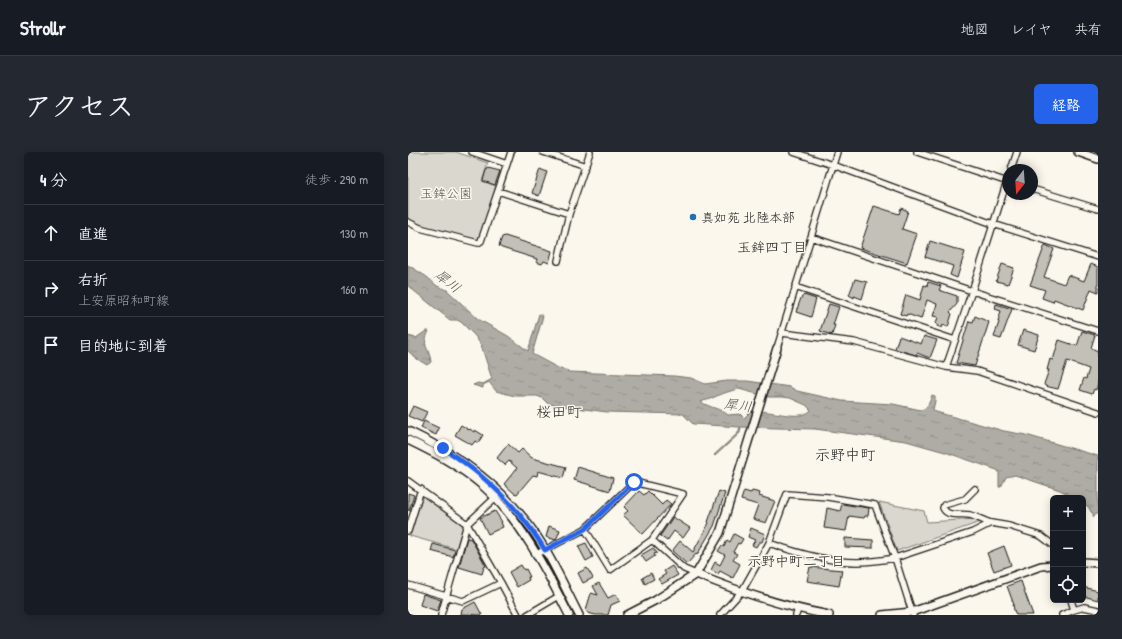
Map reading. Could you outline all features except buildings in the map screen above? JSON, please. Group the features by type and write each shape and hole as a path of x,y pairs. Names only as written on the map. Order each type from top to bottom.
{"street":[{"path":"472,152 507,164"},
{"path":"408,222 420,228 478,243 481,242 511,152"},
{"path":"543,152 586,166"},
{"path":"558,262 569,214 590,152"},
{"path":"793,152 833,165 993,224 1098,257"},
{"path":"627,615 656,600 696,574 720,533 837,152"},
{"path":"917,152 1002,178"},
{"path":"1013,164 1017,152"},
{"path":"1078,152 1098,159"},
{"path":"498,191 569,214"},
{"path":"1038,191 1098,209"},
{"path":"946,367 1002,198"},
{"path":"811,237 972,291 1098,331"},
{"path":"795,287 955,340"},
{"path":"782,333 854,342 946,367 977,371 1098,412"},
{"path":"408,431 443,448 477,471 498,496 537,554 569,615"},
{"path":"408,440 446,459 460,468 498,496 525,520 545,550 579,615"},
{"path":"408,481 467,524 518,615"},
{"path":"537,554 585,529 634,482 683,494 652,540 610,570 585,529"},
{"path":"408,531 421,489"},
{"path":"975,489 966,499 944,505 943,508 945,512 950,514 970,515 991,523 1009,526 1041,536 1050,543"},
{"path":"720,615 742,591 769,543 787,494 828,497 875,505 895,558 913,613"},
{"path":"440,615 467,524 498,496"},
{"path":"769,543 807,555 840,561 858,562 895,558 973,532 991,523"},
{"path":"652,540 684,569 719,584 797,612 829,615"},
{"path":"1086,562 1098,563"},
{"path":"882,615 913,613 1041,566 1050,565"},
{"path":"408,585 463,601 501,583"},
{"path":"527,615 559,596"},
{"path":"1072,603 1074,610"},
{"path":"1062,615 1084,607 1098,610"}],"green space":[{"name":"玉鉾公園","path":"408,152 456,152 488,163 482,181 496,186 479,239 476,241 421,226 408,220"},
{"path":"425,496 462,523 463,526 456,549 410,536 422,497"},
{"path":"879,502 924,511 927,522 989,519 897,551"}],"water":[{"path":"408,265 427,277 437,286 447,290 478,319 508,336 528,351 539,314 543,316 532,354 558,368 569,372 674,376 691,378 705,384 727,381 747,381 790,387 797,391 842,401 893,404 921,410 927,406 932,395 935,396 933,410 936,412 1004,431 1026,435 1098,456 1098,514 1094,517 1093,513 1086,505 1086,495 1069,495 1060,490 1015,475 1006,477 1001,487 999,487 999,472 997,470 945,452 906,441 815,429 741,427 740,433 715,456 714,455 738,433 740,427 693,424 683,414 607,412 554,405 547,403 542,398 537,396 515,396 496,391 489,382 483,385 483,388 473,385 478,383 483,384 492,379 481,345 475,336 461,322 457,320 450,320 408,286","holes":["739,389 768,397 790,398 806,405 811,410 802,415 751,411 744,418 740,414 728,415 701,402"]},
{"path":"426,331 429,331 426,344 431,362 427,365 408,351 408,336 416,338"}],"place":[{"name":"真如苑 北陸本部","path":"693,217"}],"district":[{"name":"玉鉾四丁目","path":"772,247"},
{"name":"桜田町","path":"559,412"},
{"name":"示野中町","path":"845,455"},
{"name":"示野中町二丁目","path":"796,561"}],"route":[{"path":"443,448 477,471 503,496 525,520 545,550 585,529 634,482"}],"water label":[{"name":"犀川","path":"448,281"},
{"name":"犀川","path":"738,405"}]}
